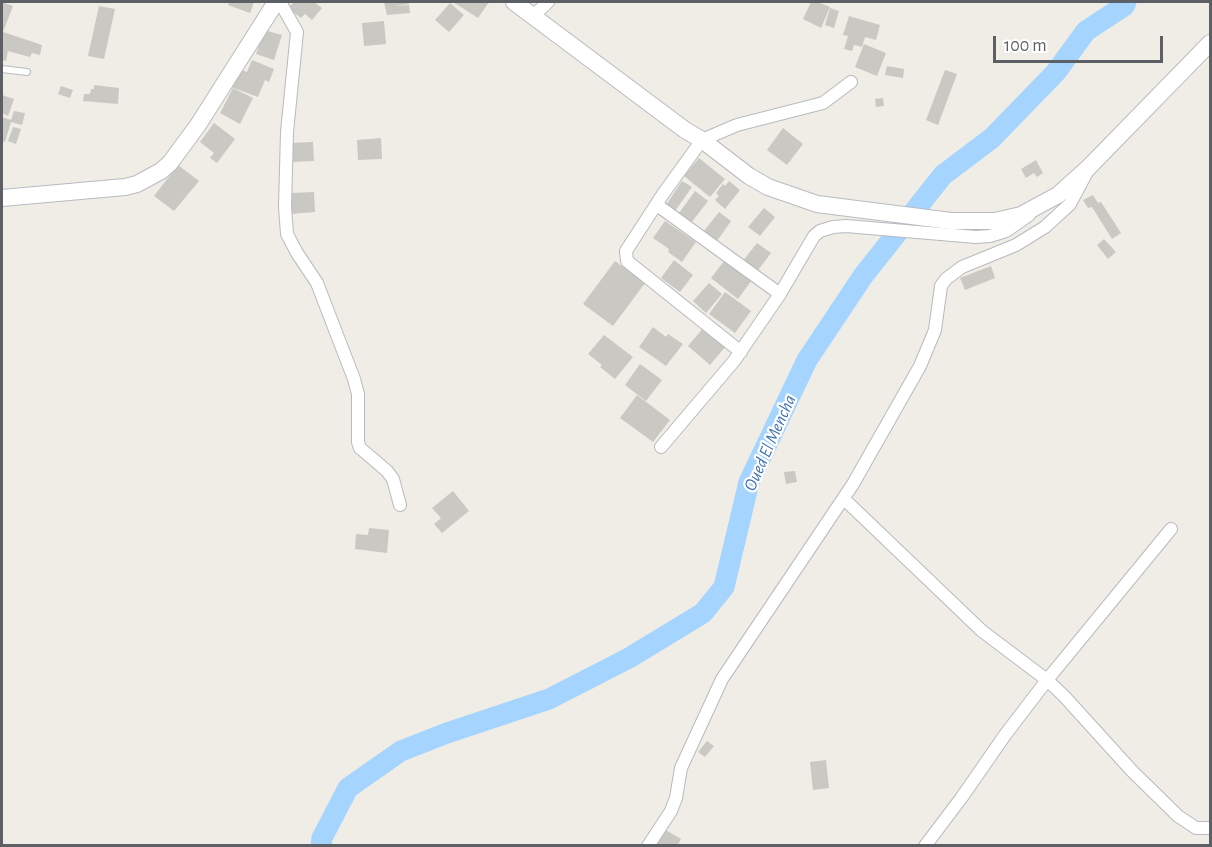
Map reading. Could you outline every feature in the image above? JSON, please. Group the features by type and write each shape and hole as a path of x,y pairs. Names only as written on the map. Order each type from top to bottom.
{"main road":[{"path":"2,198 125,188 149,179 161,171 170,163 198,125 278,2"},
{"path":"514,2 685,130 768,187 871,220 951,229 1021,215 1058,195 1089,168 1208,50"}],"street":[{"path":"278,2 297,32 287,132 285,207 287,234 317,283 354,379 358,393 360,448 393,479 400,505"},
{"path":"533,16 548,2"},
{"path":"741,352 627,261 626,251 702,140 737,125 823,102 851,82"},
{"path":"648,846 671,812 681,768 722,679 844,499 920,366 935,330 941,286 946,279 963,267 1016,244 1045,227 1070,204 1089,168"},
{"path":"657,205 780,294"},
{"path":"661,447 741,352 780,294 814,236 820,231 871,220"},
{"path":"844,499 982,631 1047,680 1178,816 1196,828 1210,828"},
{"path":"925,846 1047,680 1171,529"}],"lane":[{"path":"2,69 27,72"}],"building":[{"path":"2,2 13,6 3,32 42,45 40,55 32,53 30,57 8,51 6,61 2,60"},
{"path":"229,2 254,2 250,13 228,5"},
{"path":"294,2 314,2 322,8 312,20 305,14 301,18 288,8"},
{"path":"384,2 409,2 409,4 394,6 409,5 410,13 387,15"},
{"path":"453,2 489,2 478,18"},
{"path":"811,2 830,7 821,28 803,19"},
{"path":"450,3 464,15 449,32 435,20"},
{"path":"99,6 115,9 104,59 88,56"},
{"path":"830,8 839,11 834,28 825,25"},
{"path":"849,16 880,25 876,40 865,37 862,47 854,45 852,51 844,49 848,36 843,35"},
{"path":"384,21 386,44 364,46 362,23"},
{"path":"264,30 282,35 274,60 256,54"},
{"path":"864,44 886,53 877,76 855,67"},
{"path":"252,60 274,69 269,82 265,80 258,97 231,87 239,69 247,72"},
{"path":"887,66 904,69 903,78 885,75"},
{"path":"945,70 957,74 938,125 926,120"},
{"path":"94,85 119,88 118,104 83,101 84,94 90,94"},
{"path":"61,86 73,90 70,98 58,94"},
{"path":"233,88 253,98 240,124 220,113"},
{"path":"2,95 14,99 8,116 2,113"},
{"path":"883,98 884,106 876,107 875,99"},
{"path":"14,111 25,113 22,125 11,122 5,142 2,141 2,117 11,120"},
{"path":"214,123 235,139 217,163 210,158 214,153 200,142"},
{"path":"13,127 21,129 16,144 8,141"},
{"path":"783,128 803,144 787,165 767,150"},
{"path":"381,138 382,159 358,160 357,140"},
{"path":"313,142 314,161 293,162 291,143"},
{"path":"699,158 725,179 710,197 684,176"},
{"path":"1036,160 1043,173 1037,177 1034,173 1026,178 1021,169"},
{"path":"178,165 199,181 174,211 154,196"},
{"path":"682,181 692,187 675,211 666,205"},
{"path":"729,181 740,190 725,209 715,200 719,196 716,193 723,184 725,186"},
{"path":"695,191 708,201 691,223 679,213"},
{"path":"314,192 315,212 291,214 290,193"},
{"path":"1093,195 1098,203 1101,202 1121,233 1112,239 1092,207 1088,208 1083,200"},
{"path":"764,208 775,217 760,236 748,227"},
{"path":"719,212 731,221 717,241 704,231"},
{"path":"665,221 696,242 682,262 653,238"},
{"path":"1104,239 1116,252 1108,259 1097,245"},
{"path":"757,243 771,253 756,273 742,262"},
{"path":"674,260 693,275 680,292 661,278"},
{"path":"725,260 752,280 738,299 711,278"},
{"path":"615,261 645,283 613,326 583,304"},
{"path":"991,266 995,278 965,290 960,278"},
{"path":"709,283 722,294 706,313 693,301"},
{"path":"725,292 751,311 735,333 709,314"},
{"path":"653,327 666,337 668,334 683,344 666,366 639,347"},
{"path":"704,327 726,346 710,365 688,346"},
{"path":"604,335 633,357 615,379 588,354"},
{"path":"640,364 662,380 646,401 625,385"},
{"path":"637,395 670,420 653,442 620,418"},
{"path":"795,471 797,482 786,484 784,472"},
{"path":"453,491 469,511 442,533 434,524 441,518 432,508"},
{"path":"369,528 389,530 387,553 355,549 356,534 368,535"},
{"path":"707,741 714,746 705,757 698,752"},
{"path":"826,760 829,788 813,790 810,762"},
{"path":"664,829 681,839 677,846 654,846"}],"waterway":[{"name":"Oued El Mencha","path":"321,846 322,838 348,788 401,751 549,699 629,658 703,613 724,587 749,482 807,360 863,276 943,175 992,138 1056,72 1086,31 1124,6 1126,2"}]}
